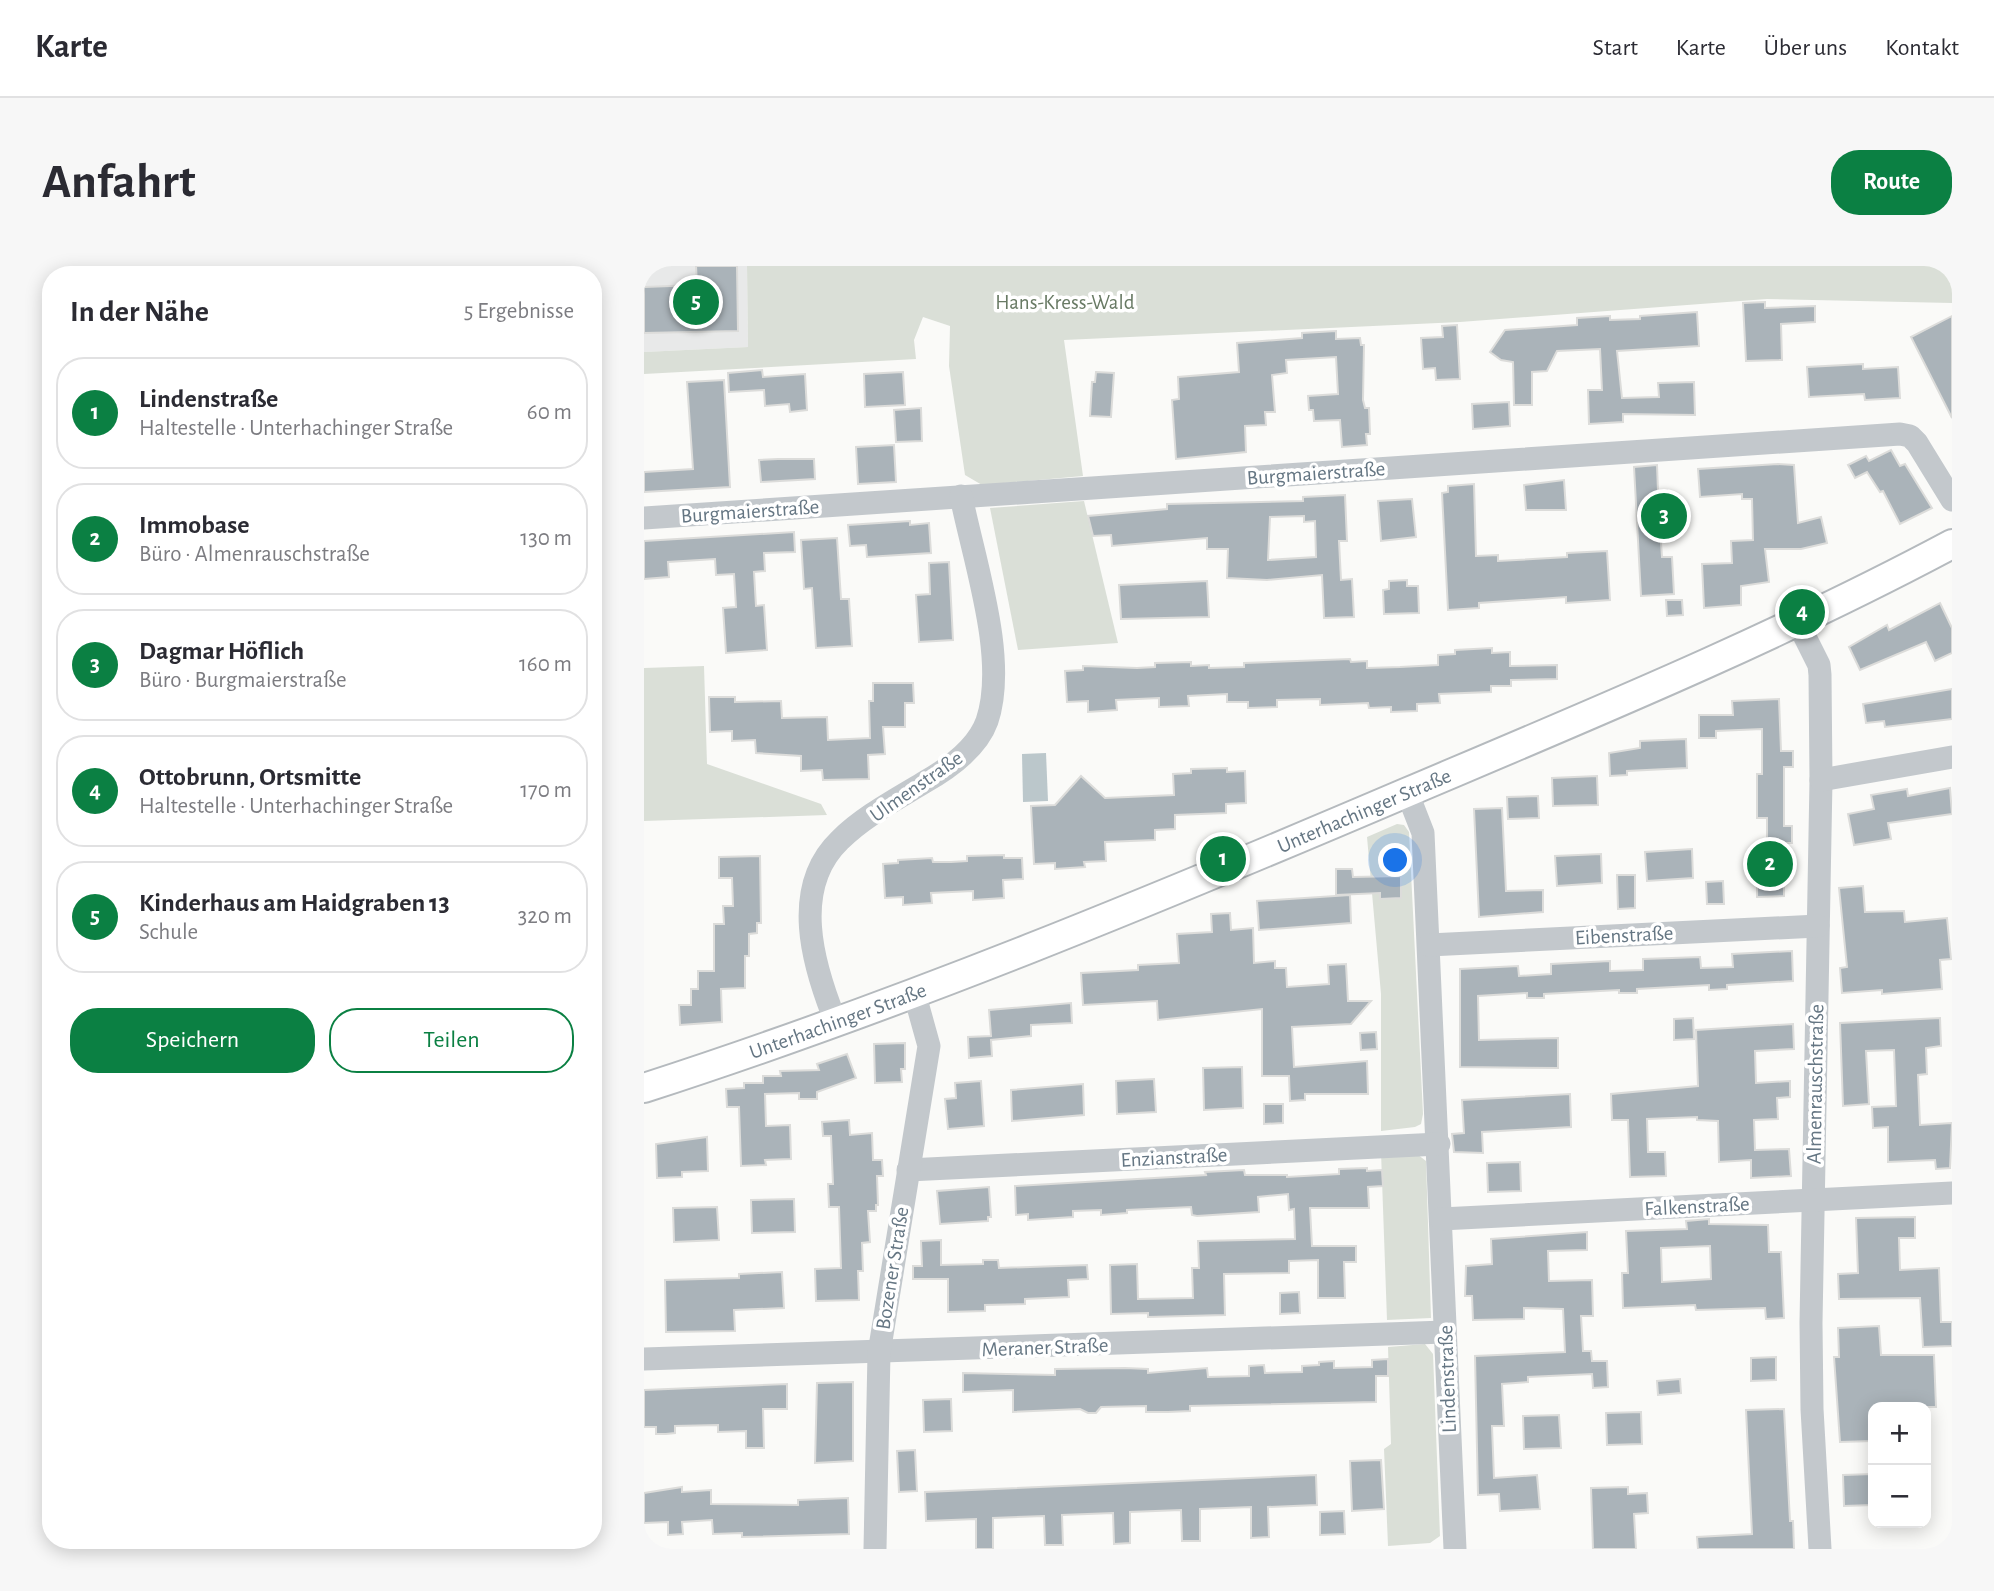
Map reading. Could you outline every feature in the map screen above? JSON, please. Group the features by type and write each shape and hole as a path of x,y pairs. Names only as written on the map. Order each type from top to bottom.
{"main road":[{"name":"Unterhachinger Straße","path":"644,1088 914,992 1138,904 1407,793 1601,712 1798,623 1952,544"}],"street":[{"name":"Burgmaierstraße","path":"644,518 1900,433 1910,436 1917,443 1952,500"},
{"name":"Ulmenstraße","path":"835,1020 818,971 810,933 810,900 824,862 839,841 902,795 944,771 968,750 986,725 994,696 993,651 961,496"},
{"name":"Almenrauschstraße","path":"1798,623 1819,665 1821,780 1812,1200 1811,1398 1820,1549"},
{"path":"1821,780 1952,757"},
{"name":"Lindenstraße","path":"1407,793 1423,833 1455,1549"},
{"name":"Eibenstraße","path":"1429,945 1818,926"},
{"name":"Bozener Straße","path":"874,1549 879,1353 929,1046 914,992"},
{"name":"Enzianstraße","path":"908,1170 1439,1144"},
{"name":"Falkenstraße","path":"1441,1219 1952,1193"},
{"name":"Meraner Straße","path":"644,1359 1446,1332"}],"shaded area":[{"path":"644,266 747,266 748,347 644,352"},
{"path":"1046,753 1048,801 1023,802 1022,754"}],"green space":[{"name":"Hans-Kress-Wald","path":"747,266 1948,266 1952,274 1952,303 1767,299 1460,322 1064,340 1083,476 982,485 965,475 949,366 950,326 923,317 914,340 916,359 644,374 644,352 748,347"},
{"path":"1084,501 1118,643 1018,650 990,508"},
{"path":"704,666 707,764 821,804 827,815 644,821 644,668"},
{"path":"1397,824 1404,825 1409,832 1423,1114 1421,1124 1415,1127 1381,1131 1381,994 1367,837"},
{"path":"1413,1151 1426,1161 1431,1318 1387,1320 1381,1152"},
{"path":"1425,1344 1433,1354 1440,1536 1430,1543 1388,1546 1384,1449 1391,1444 1388,1347"}],"building":[{"path":"696,266 737,266 738,331 644,333 644,287 697,285"},
{"path":"1765,302 1765,308 1815,306 1815,322 1781,324 1782,360 1746,361 1743,303"},
{"path":"1697,312 1699,346 1617,351 1622,398 1659,397 1658,383 1694,382 1695,415 1623,414 1623,422 1589,424 1588,390 1602,390 1600,349 1557,351 1547,371 1532,372 1532,405 1514,405 1513,362 1501,360 1490,352 1505,330 1577,325 1577,318 1610,316 1610,320 1640,319 1640,316"},
{"path":"1952,316 1952,418 1911,337"},
{"path":"1457,325 1460,379 1436,380 1435,368 1423,369 1421,338 1443,337 1442,326"},
{"path":"1336,331 1336,339 1360,338 1361,345 1364,345 1363,400 1365,408 1369,408 1370,434 1366,434 1367,445 1342,447 1340,420 1314,421 1313,410 1309,410 1308,396 1338,394 1336,357 1286,360 1287,373 1272,375 1275,412 1265,412 1266,425 1245,426 1246,452 1176,459 1172,400 1179,399 1178,377 1239,372 1237,343 1302,338 1302,333"},
{"path":"1863,364 1863,369 1898,367 1900,398 1865,400 1864,394 1809,397 1807,367"},
{"path":"762,370 763,377 805,374 807,410 790,412 789,404 765,406 764,390 729,392 728,373"},
{"path":"903,372 905,405 865,407 864,374"},
{"path":"1096,372 1114,373 1111,417 1090,416 1092,382 1095,382"},
{"path":"724,380 730,487 644,492 644,472 693,469 687,382"},
{"path":"1509,402 1510,426 1473,429 1472,404"},
{"path":"921,408 922,441 896,442 894,410"},
{"path":"894,445 896,482 858,484 856,447"},
{"path":"1891,450 1900,466 1905,464 1932,508 1900,524 1883,491 1880,492 1867,472 1855,478 1848,465 1866,456 1869,461"},
{"path":"814,459 815,479 761,482 759,460"},
{"path":"1657,465 1658,491 1667,490 1669,526 1660,527 1662,557 1672,557 1674,594 1641,596 1634,467"},
{"path":"1794,465 1798,523 1821,517 1827,543 1801,549 1765,549 1769,582 1741,586 1741,605 1704,608 1702,564 1732,563 1731,541 1753,540 1752,499 1742,499 1742,494 1700,497 1698,469"},
{"path":"1564,480 1566,510 1526,510 1524,485"},
{"path":"1474,484 1476,556 1498,555 1498,561 1567,557 1567,553 1607,551 1610,600 1566,603 1566,597 1479,603 1479,608 1448,610 1442,493 1448,492 1448,486"},
{"path":"1345,495 1347,541 1339,541 1341,580 1352,579 1354,617 1324,618 1322,575 1267,580 1227,578 1228,549 1207,549 1207,538 1112,546 1111,535 1093,536 1088,516 1167,509 1167,504 1303,501 1303,497","holes":["1304,516 1304,522 1315,521 1316,557 1268,560 1270,517"]},
{"path":"1412,499 1416,537 1381,541 1378,501"},
{"path":"910,521 910,525 929,523 931,553 867,557 866,545 850,546 848,525"},
{"path":"794,532 795,552 764,553 765,571 754,572 756,606 764,605 767,650 726,653 723,608 736,607 734,574 716,575 715,559 668,562 669,577 644,579 644,541"},
{"path":"837,538 841,599 849,599 852,646 816,648 812,588 804,589 801,540"},
{"path":"949,562 953,640 919,642 916,595 930,594 929,563"},
{"path":"1407,580 1407,586 1418,586 1419,613 1384,614 1383,590 1389,589 1389,581"},
{"path":"1207,581 1209,617 1121,619 1119,585"},
{"path":"1666,600 1682,600 1683,615 1667,616"},
{"path":"1940,603 1952,628 1952,653 1935,661 1926,642 1860,670 1849,647 1887,625 1889,630"},
{"path":"1492,648 1492,653 1510,652 1510,666 1557,665 1557,679 1511,680 1511,686 1491,686 1491,692 1439,694 1440,703 1417,704 1417,711 1391,712 1391,707 1369,708 1368,703 1320,705 1320,699 1277,700 1277,707 1248,708 1248,702 1227,702 1227,694 1188,696 1189,706 1159,707 1159,698 1116,700 1117,710 1088,712 1088,701 1067,702 1065,671 1083,670 1083,666 1137,668 1155,667 1155,663 1191,662 1191,666 1209,665 1209,668 1244,667 1244,663 1350,659 1351,662 1367,661 1367,668 1400,667 1438,665 1438,655 1455,654 1455,650"},
{"path":"873,683 913,683 914,703 905,703 905,727 883,727 885,754 868,755 869,779 823,780 822,770 801,771 801,756 756,753 755,740 732,741 732,731 710,732 709,697 735,697 735,702 781,701 782,718 827,717 828,740 870,738 869,701 873,701"},
{"path":"1952,689 1952,719 1885,727 1884,721 1866,723 1863,704"},
{"path":"1779,699 1781,751 1793,751 1793,767 1784,767 1784,826 1792,826 1792,843 1784,843 1784,896 1757,897 1757,853 1767,853 1767,818 1757,818 1757,774 1762,774 1762,729 1716,731 1716,738 1699,738 1699,715 1733,715 1732,701"},
{"path":"1686,739 1687,768 1627,771 1627,775 1610,776 1609,753 1640,748 1640,741"},
{"path":"1227,768 1227,772 1245,771 1246,803 1226,804 1226,813 1175,815 1175,829 1155,830 1155,840 1105,842 1106,861 1084,862 1085,867 1055,869 1055,863 1034,864 1031,806 1055,805 1081,776 1105,798 1174,795 1173,774 1191,773 1191,769"},
{"path":"1597,776 1598,805 1553,806 1552,778"},
{"path":"1950,788 1952,814 1888,823 1891,839 1854,845 1848,814 1874,809 1871,795 1907,789 1908,796"},
{"path":"1538,796 1539,818 1508,819 1507,797"},
{"path":"1502,808 1506,891 1543,890 1543,912 1479,917 1474,809"},
{"path":"1692,849 1693,878 1647,881 1645,852"},
{"path":"1601,854 1602,883 1557,886 1555,856"},
{"path":"1004,855 1004,858 1022,858 1023,879 1003,880 1004,898 973,900 973,891 931,893 932,903 903,905 903,897 885,898 883,864 898,863 898,860 932,858 933,862 967,861 967,856"},
{"path":"760,856 761,923 757,923 757,933 749,934 749,956 745,956 745,988 721,989 722,1022 680,1025 679,1005 691,1005 691,989 698,989 698,971 714,971 714,924 724,924 723,906 733,906 732,878 719,878 719,857"},
{"path":"1336,869 1352,869 1353,877 1401,876 1401,898 1380,899 1380,893 1336,895"},
{"path":"1617,875 1635,875 1635,908 1618,909"},
{"path":"1723,881 1724,904 1707,904 1706,882"},
{"path":"1863,886 1865,912 1904,911 1905,922 1947,918 1951,959 1940,960 1942,989 1882,994 1882,990 1842,993 1840,968 1847,967 1839,888"},
{"path":"1350,895 1351,923 1259,930 1257,901"},
{"path":"1230,913 1231,930 1253,928 1254,963 1275,961 1275,968 1286,968 1287,987 1329,984 1328,965 1346,964 1348,1001 1371,1001 1351,1024 1292,1027 1294,1067 1367,1061 1368,1094 1305,1094 1305,1100 1290,1101 1289,1076 1262,1076 1262,1009 1158,1020 1157,1001 1083,1005 1081,973 1138,970 1138,965 1179,963 1177,934 1212,932 1211,914"},
{"path":"1792,951 1793,981 1727,985 1727,989 1709,990 1709,985 1637,989 1637,993 1619,993 1619,990 1544,994 1544,998 1527,998 1527,993 1478,996 1479,1040 1558,1038 1558,1068 1460,1067 1460,969 1518,966 1519,976 1551,974 1551,964 1610,961 1610,971 1643,970 1643,959 1700,957 1701,968 1733,967 1732,954"},
{"path":"1071,1003 1072,1023 1031,1025 1031,1036 991,1040 992,1056 969,1058 968,1037 991,1036 989,1010"},
{"path":"1693,1018 1694,1039 1674,1040 1674,1019"},
{"path":"1940,1018 1941,1046 1926,1048 1927,1074 1918,1075 1920,1125 1952,1123 1950,1168 1936,1169 1935,1160 1888,1162 1888,1127 1873,1128 1872,1107 1896,1106 1894,1050 1866,1051 1869,1104 1843,1106 1840,1023"},
{"path":"1793,1024 1794,1049 1755,1051 1756,1083 1790,1081 1790,1097 1777,1098 1778,1119 1754,1120 1755,1150 1789,1149 1791,1176 1751,1178 1751,1160 1719,1162 1718,1121 1697,1120 1697,1117 1647,1119 1648,1152 1665,1152 1666,1176 1630,1177 1628,1120 1612,1120 1611,1094 1698,1086 1696,1030"},
{"path":"1376,1032 1377,1049 1361,1050 1360,1033"},
{"path":"905,1043 902,1082 875,1083 874,1044"},
{"path":"847,1054 856,1078 817,1092 817,1099 799,1099 799,1093 765,1094 766,1126 790,1125 791,1159 765,1160 766,1165 741,1166 739,1107 727,1107 726,1089 744,1088 744,1083 763,1083 763,1076 781,1076 780,1071 819,1070 817,1064"},
{"path":"1242,1067 1243,1108 1204,1110 1203,1068"},
{"path":"1154,1079 1156,1112 1117,1114 1116,1081"},
{"path":"981,1081 984,1126 948,1129 945,1099 956,1098 955,1083"},
{"path":"1083,1084 1084,1115 1012,1121 1011,1090"},
{"path":"1570,1094 1571,1127 1482,1132 1483,1153 1454,1152 1452,1134 1464,1133 1462,1100"},
{"path":"1264,1104 1283,1104 1283,1123 1264,1124"},
{"path":"849,1120 850,1135 872,1133 873,1160 882,1160 883,1176 877,1176 878,1205 876,1211 868,1211 870,1242 862,1243 863,1271 858,1271 859,1300 816,1301 815,1269 841,1268 839,1207 829,1207 828,1184 833,1184 831,1136 823,1136 822,1122"},
{"path":"707,1137 708,1171 682,1172 682,1177 657,1178 656,1144"},
{"path":"1520,1162 1521,1191 1488,1192 1487,1163"},
{"path":"1367,1168 1367,1171 1382,1170 1383,1186 1368,1187 1369,1208 1310,1208 1312,1246 1356,1246 1356,1262 1344,1262 1345,1298 1318,1298 1318,1260 1289,1261 1289,1273 1224,1274 1225,1315 1148,1317 1148,1313 1111,1314 1110,1265 1137,1264 1138,1299 1193,1298 1192,1268 1199,1268 1198,1241 1295,1239 1294,1209 1289,1210 1288,1194 1258,1197 1259,1212 1197,1216 1192,1215 1191,1207 1127,1210 1127,1213 1101,1215 1101,1210 1073,1211 1073,1217 1028,1220 1028,1214 1016,1215 1015,1186 1206,1175 1205,1172 1244,1170 1245,1175 1287,1177 1339,1174 1339,1169"},
{"path":"989,1187 991,1217 988,1217 988,1221 940,1224 937,1191"},
{"path":"794,1199 795,1232 752,1233 751,1200"},
{"path":"717,1207 719,1240 674,1242 673,1208"},
{"path":"1915,1217 1915,1238 1899,1238 1900,1270 1939,1268 1941,1322 1952,1322 1952,1346 1923,1347 1920,1298 1839,1299 1838,1274 1858,1273 1856,1218"},
{"path":"1709,1219 1709,1224 1768,1225 1769,1252 1781,1252 1784,1318 1766,1319 1765,1308 1696,1310 1695,1305 1623,1308 1622,1273 1628,1273 1626,1231 1687,1229 1686,1221","holes":["1710,1246 1711,1279 1662,1282 1661,1248"]},
{"path":"1587,1232 1587,1250 1548,1251 1549,1281 1592,1280 1593,1316 1581,1316 1583,1351 1591,1351 1592,1361 1607,1361 1608,1387 1593,1388 1592,1374 1528,1377 1528,1382 1502,1384 1504,1426 1492,1426 1494,1478 1537,1475 1540,1509 1500,1511 1499,1494 1478,1495 1475,1356 1565,1352 1563,1309 1524,1308 1524,1319 1473,1320 1472,1296 1465,1296 1466,1266 1492,1264 1491,1239"},
{"path":"941,1240 941,1265 983,1264 983,1260 998,1260 999,1268 1087,1265 1088,1279 1068,1280 1069,1297 1025,1299 1025,1304 985,1305 985,1311 948,1312 948,1279 913,1279 913,1266 922,1266 921,1241"},
{"path":"782,1272 784,1308 734,1310 735,1331 666,1332 665,1280 739,1278 739,1274"},
{"path":"1299,1292 1300,1313 1280,1314 1280,1293"},
{"path":"1879,1326 1881,1355 1934,1355 1936,1407 1931,1407 1931,1402 1868,1402 1868,1441 1840,1442 1834,1357 1839,1357 1838,1328"},
{"path":"1776,1357 1776,1380 1751,1381 1751,1358"},
{"path":"1388,1359 1388,1376 1376,1376 1376,1402 1190,1406 1190,1411 1168,1412 1146,1412 1146,1406 1101,1407 1096,1413 1080,1409 1013,1412 1013,1390 963,1392 963,1373 1055,1375 1055,1369 1125,1368 1148,1369 1148,1373 1207,1368 1208,1377 1249,1376 1249,1366 1264,1365 1265,1373 1302,1372 1302,1366 1319,1365 1319,1362 1334,1361 1334,1368 1372,1367 1372,1360"},
{"path":"1680,1379 1681,1393 1658,1395 1657,1381"},
{"path":"853,1382 853,1461 815,1463 817,1383"},
{"path":"787,1384 787,1409 763,1409 764,1448 746,1448 746,1431 718,1432 718,1425 675,1426 675,1433 666,1434 656,1434 656,1427 644,1427 644,1390"},
{"path":"951,1399 952,1431 924,1432 923,1400"},
{"path":"1784,1409 1794,1549 1698,1549 1697,1537 1752,1534 1746,1410"},
{"path":"1641,1412 1642,1444 1607,1445 1606,1413"},
{"path":"1559,1415 1561,1448 1524,1449 1523,1416"},
{"path":"915,1450 917,1491 899,1492 897,1451"},
{"path":"1381,1460 1384,1509 1352,1511 1350,1461"},
{"path":"1868,1474 1868,1505 1844,1506 1843,1475"},
{"path":"1316,1475 1317,1505 1268,1507 1269,1537 1251,1538 1251,1507 1200,1509 1200,1541 1182,1541 1181,1510 1130,1512 1130,1543 1114,1544 1113,1513 1062,1515 1063,1545 1045,1545 1044,1516 993,1518 993,1549 976,1549 976,1519 926,1521 925,1492"},
{"path":"682,1487 682,1492 711,1490 711,1504 798,1505 798,1500 848,1498 849,1534 742,1537 742,1533 713,1534 712,1520 682,1522 683,1534 668,1535 668,1522 644,1523 644,1493"},
{"path":"1628,1487 1628,1494 1647,1493 1648,1513 1634,1514 1636,1549 1593,1549 1591,1488"},
{"path":"1344,1511 1345,1534 1320,1535 1320,1512"}],"place":[{"name":"Kinderhaus am Haidgraben 13","path":"696,302"},
{"name":"Dagmar Höflich","path":"1664,516"},
{"name":"Ottobrunn, Ortsmitte","path":"1802,612"},
{"name":"Lindenstraße","path":"1223,859"},
{"name":"Immobase","path":"1770,864"}]}
